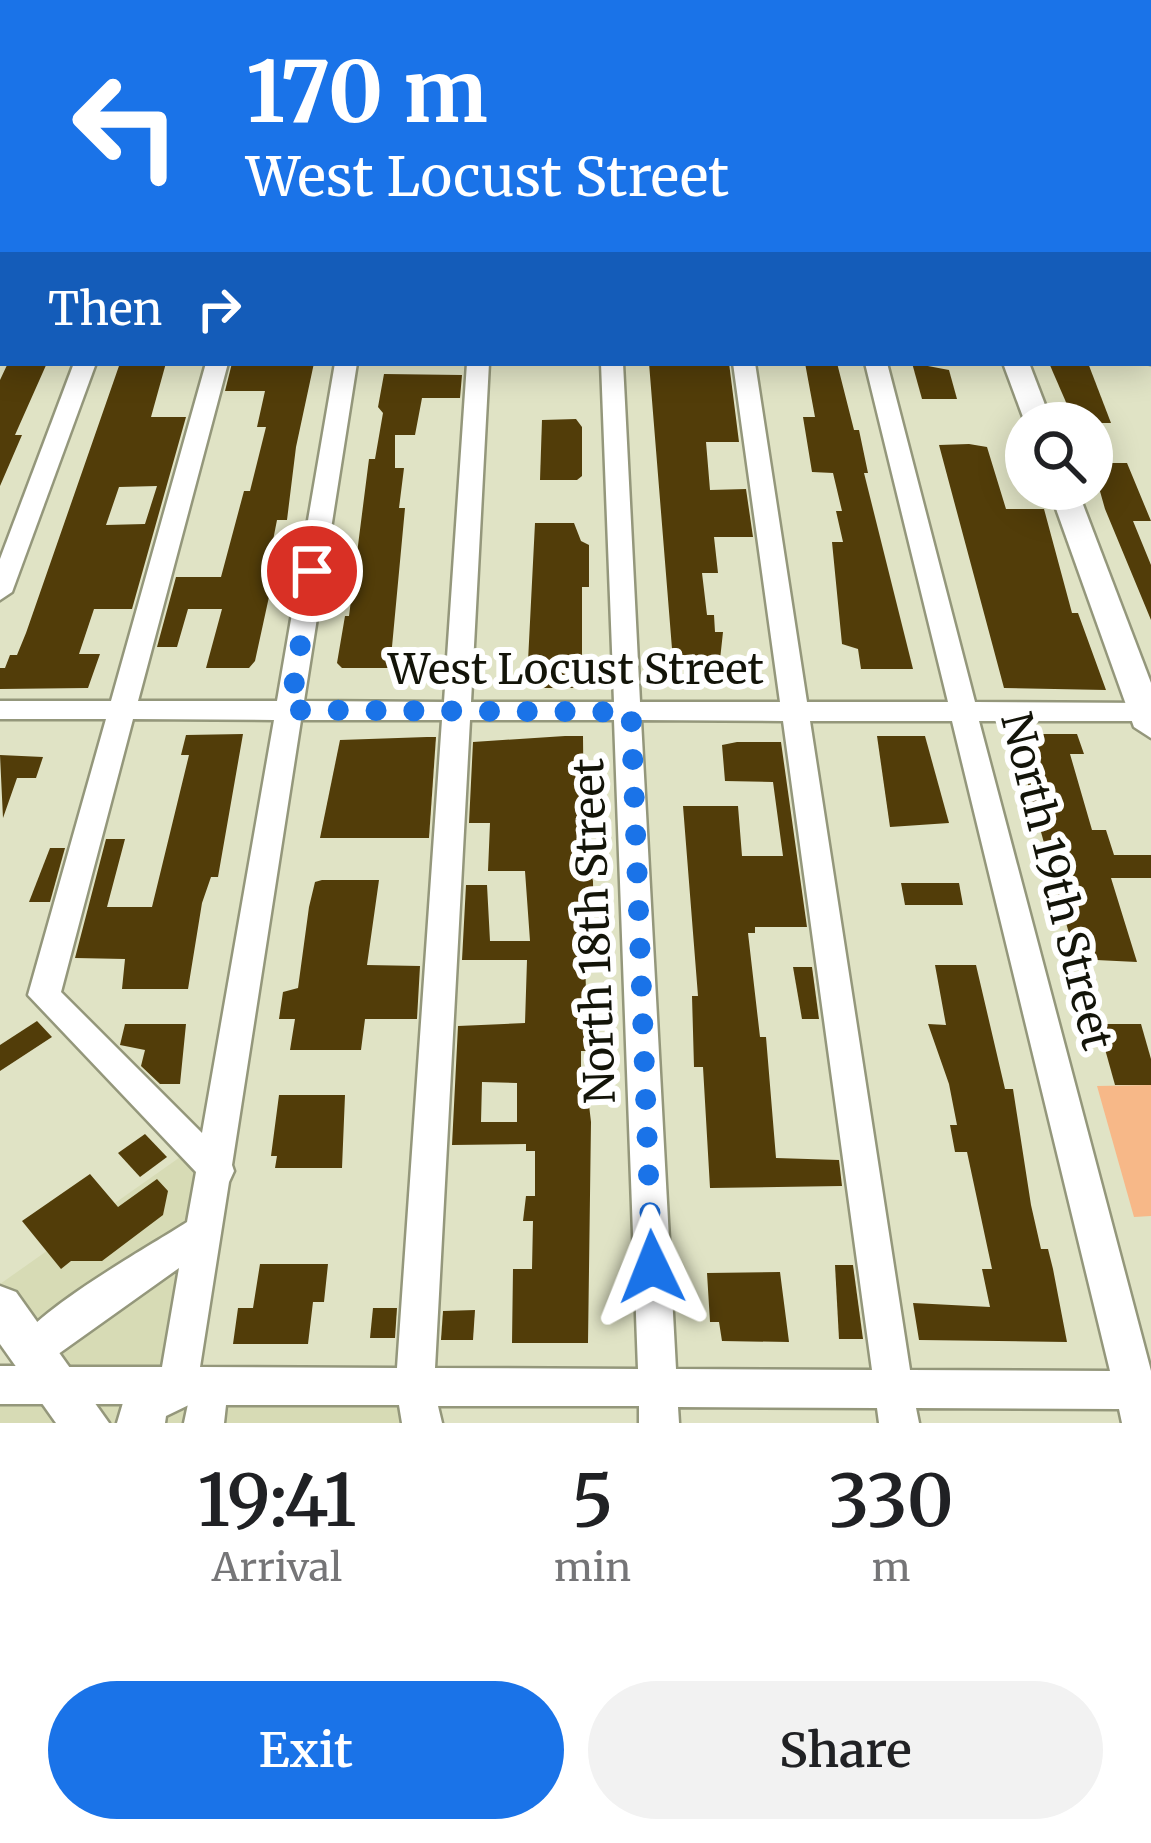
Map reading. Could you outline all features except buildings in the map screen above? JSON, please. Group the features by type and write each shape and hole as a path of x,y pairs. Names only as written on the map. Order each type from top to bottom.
{"main road":[{"path":"1017,366 1030,402"},
{"path":"1071,510 1149,717"},
{"path":"0,1307 29,1374 85,1423"},
{"path":"141,1423 145,1402 198,1398"}],"street":[{"path":"0,592 85,366"},
{"path":"216,366 118,710 44,994 217,1171"},
{"path":"198,1398 207,1229 346,366"},
{"path":"418,1405 478,366"},
{"name":"North 18th Street","path":"612,366 658,1406"},
{"path":"744,366 896,1407"},
{"name":"North 19th Street","path":"877,366 1142,1401"},
{"name":"West Locust Street","path":"0,710 1149,717"},
{"path":"207,1229 71,1318 29,1374 198,1398 418,1405 896,1407 1142,1401"}],"shaded area":[{"path":"1151,1085 1151,1216 1134,1217 1097,1086"},
{"path":"193,1148 217,1171 178,1386 415,1387 418,1423 0,1423 0,1385 54,1386 0,1307 0,1284"}],"route":[{"path":"312,571 290,710 631,712 652,1267"}]}
